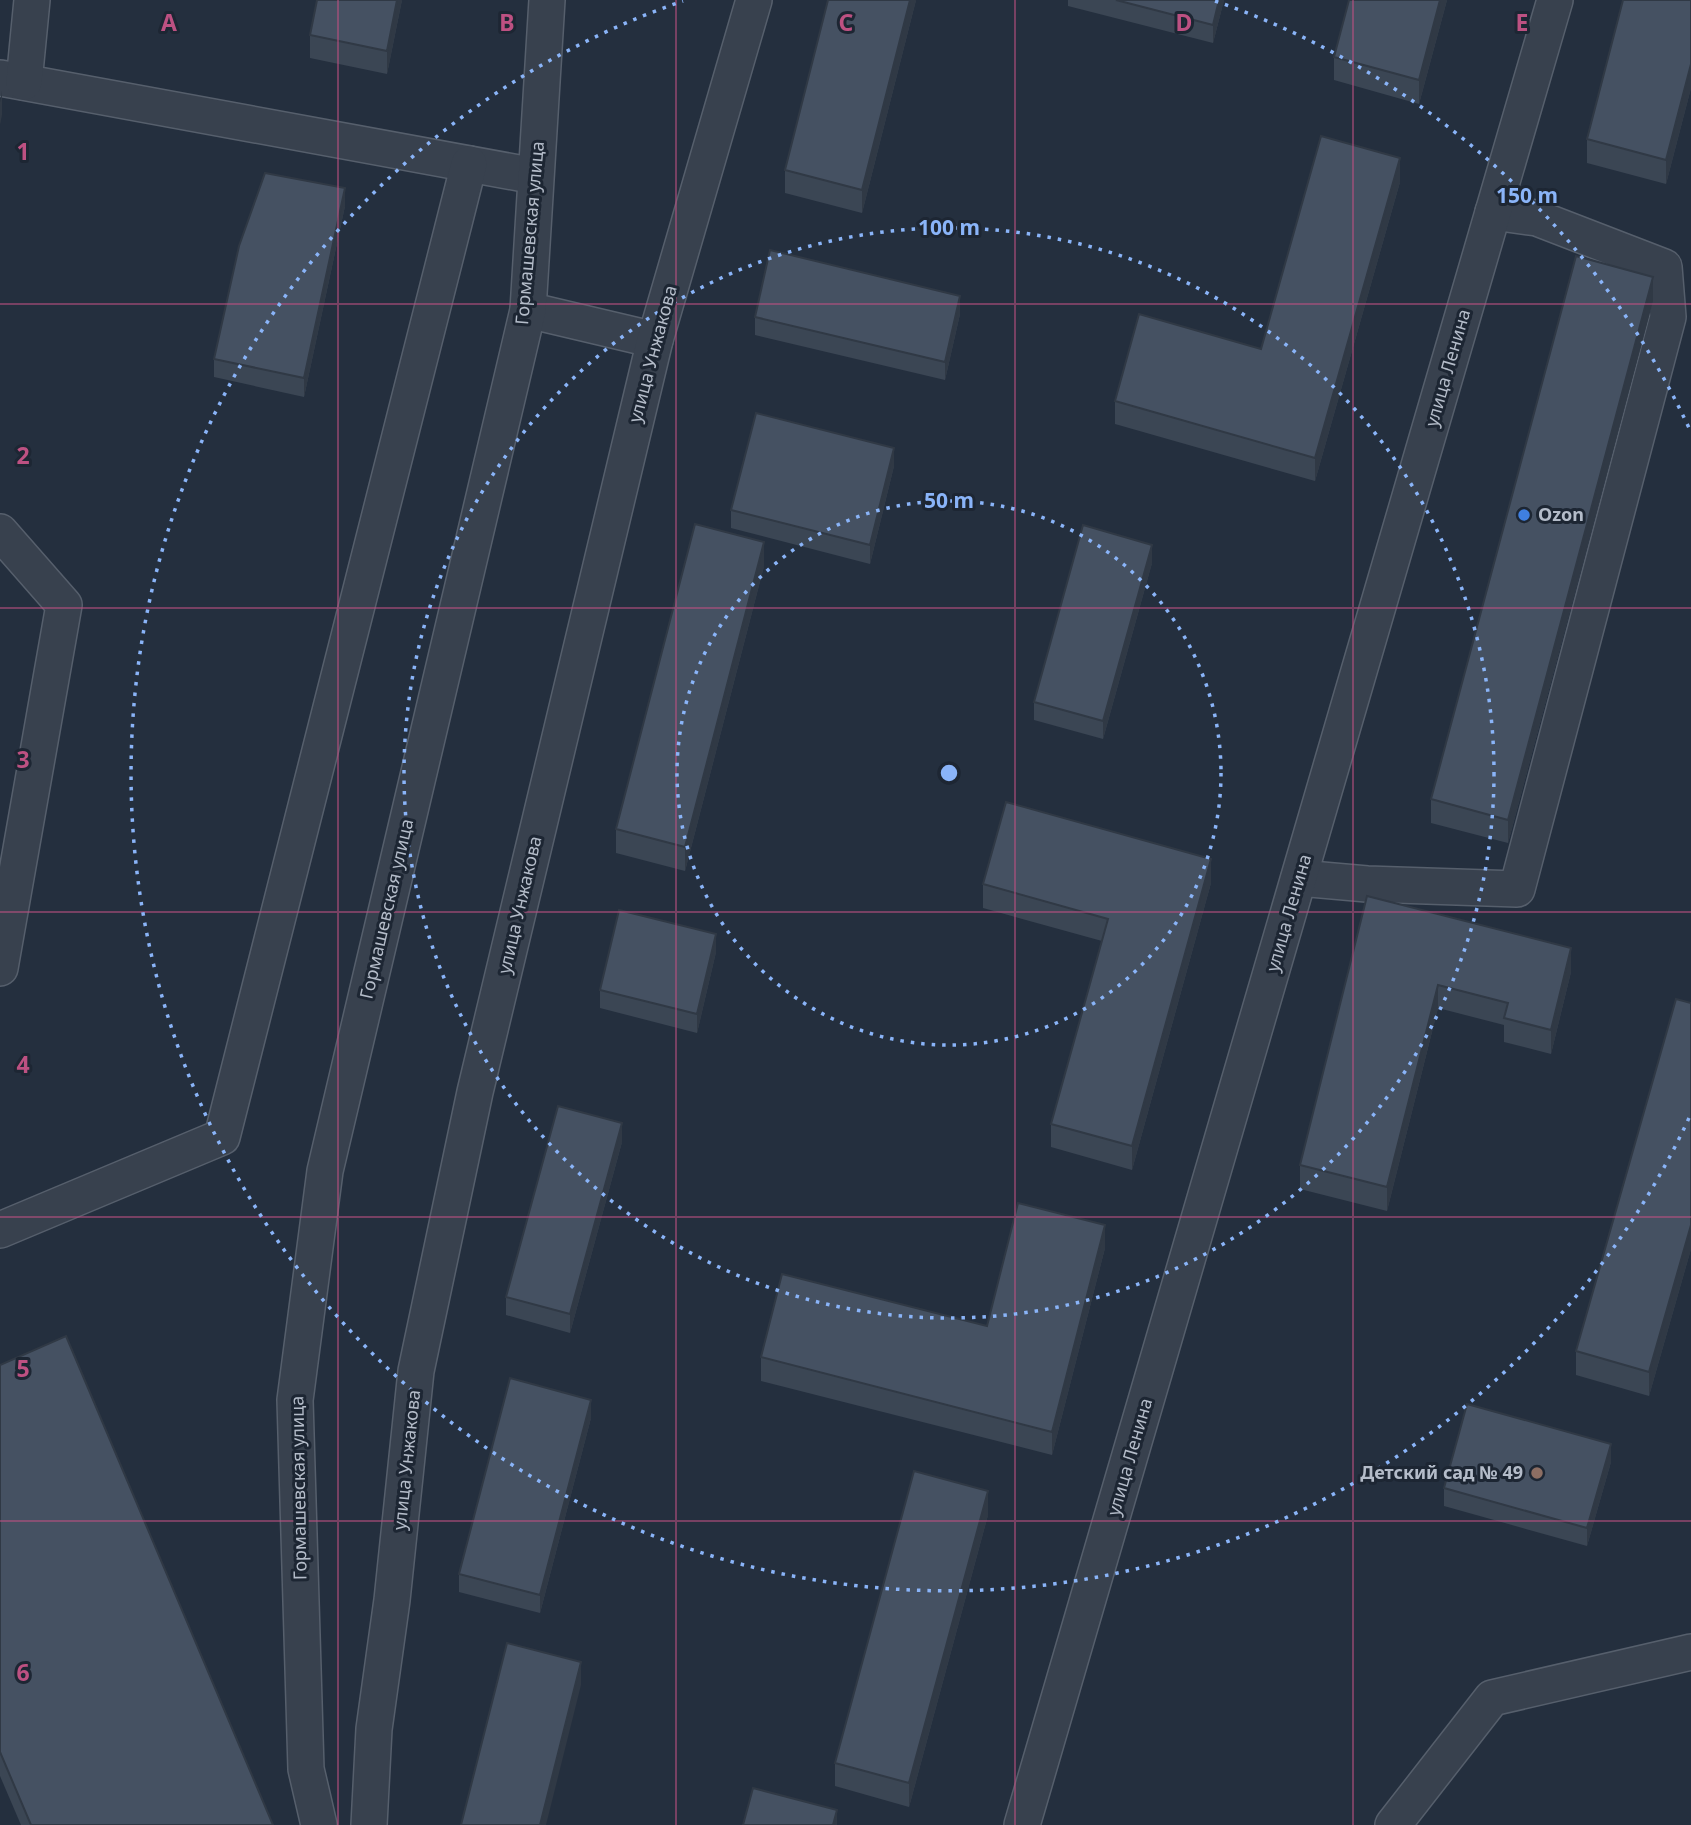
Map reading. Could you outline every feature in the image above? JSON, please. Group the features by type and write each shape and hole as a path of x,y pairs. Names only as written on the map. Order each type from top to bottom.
{"street":[{"path":"32,0 12,80 535,176"},
{"name":"Гормашевская улица","path":"318,1825 306,1769 295,1400 325,1171 528,310 547,0"},
{"name":"улица Унжакова","path":"369,1825 373,1729 392,1600 416,1371 475,1092 655,340 754,0"},
{"name":"улица Ленина","path":"1023,1825 1555,0"},
{"path":"0,1230 222,1137 469,164"},
{"path":"1299,877 1367,884 1517,889 1668,317 1664,267 1536,218 1493,212"},
{"path":"528,310 655,340"},
{"path":"0,532 64,605 0,968"},
{"path":"1393,1825 1492,1698 1691,1652"}],"building":[{"path":"317,0 397,0 387,51 310,35"},
{"path":"828,0 910,0 862,190 785,170"},
{"path":"1116,0 1219,0 1213,25"},
{"path":"1349,0 1440,0 1419,80 1334,57"},
{"path":"1623,0 1691,0 1691,64 1666,160 1587,139"},
{"path":"1321,136 1400,158 1315,458 1115,401 1139,314 1261,349"},
{"path":"265,173 345,188 304,378 214,359 239,246"},
{"path":"770,250 960,296 945,362 755,317"},
{"path":"1576,256 1653,277 1508,820 1431,799"},
{"path":"756,413 894,448 870,545 731,510"},
{"path":"695,524 764,542 685,847 616,829"},
{"path":"1083,525 1152,545 1103,721 1034,702"},
{"path":"1006,802 1211,859 1132,1146 1051,1124 1108,919 983,884"},
{"path":"1367,896 1571,948 1551,1030 1504,1018 1508,1003 1438,985 1387,1187 1300,1165"},
{"path":"619,910 716,934 697,1014 600,990"},
{"path":"1676,999 1691,1003 1691,1225 1649,1372 1576,1351"},
{"path":"558,1106 622,1123 570,1314 506,1297"},
{"path":"1018,1203 1105,1225 1052,1432 761,1357 782,1274 987,1326"},
{"path":"66,1336 273,1825 31,1825 0,1752 0,1365"},
{"path":"510,1378 591,1400 540,1595 459,1574"},
{"path":"1467,1404 1611,1444 1587,1528 1444,1488"},
{"path":"914,1471 988,1491 909,1783 835,1763"},
{"path":"507,1643 581,1662 540,1825 461,1825"},
{"path":"753,1788 837,1810 833,1825 743,1825"}],"place":[{"name":"Ozon","path":"1524,515"},
{"name":"Детский сад № 49","path":"1537,1473"}]}
